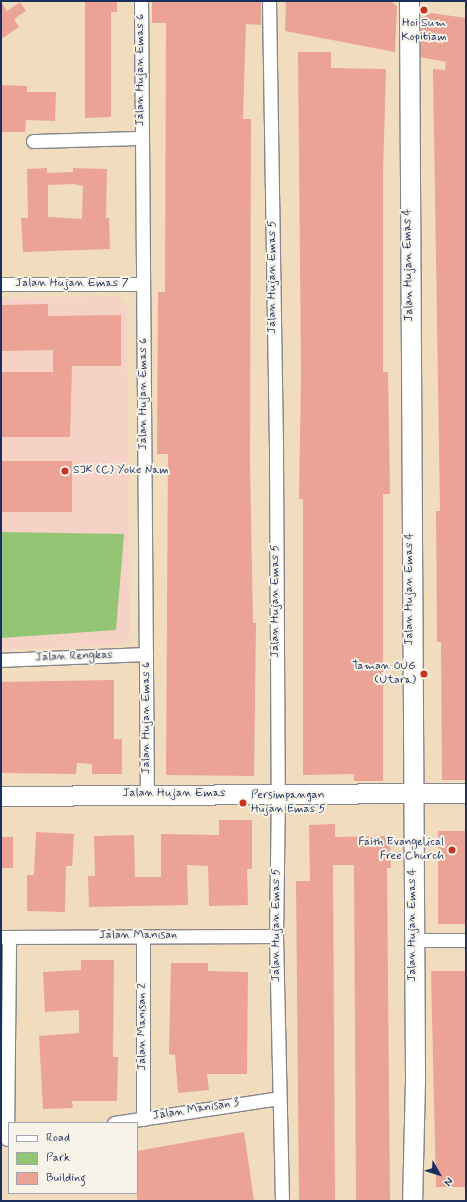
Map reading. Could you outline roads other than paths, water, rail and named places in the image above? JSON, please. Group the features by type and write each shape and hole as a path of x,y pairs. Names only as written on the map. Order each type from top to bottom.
{"street":[{"name":"Jalan Hujan Emas 6","path":"141,1 140,138 143,284 147,794"},
{"name":"Jalan Hujan Emas 5","path":"269,1 278,793 276,936 282,1201"},
{"name":"Jalan Hujan Emas 4","path":"409,1 413,940 415,1081 412,1201"},
{"name":"Jalan Hujan Emas 6","path":"33,141 140,138"},
{"name":"Jalan Hujan Emas 7","path":"1,284 143,284"},
{"name":"Jalan Rengkas","path":"1,660 146,654"},
{"name":"Jalan Hujan Emas","path":"1,796 413,792 466,793"},
{"name":"Jalan Manisan 2","path":"143,936 143,1118"},
{"name":"Jalan Manisan","path":"5,937 276,936"},
{"path":"5,937 6,1140"},
{"path":"413,940 466,940"},
{"name":"Jalan Manisan 3","path":"120,1122 279,1098"}],"place":[{"name":"Hoi Sum Kopitiam","path":"424,10"},
{"name":"SJK (C) Yoke Nam","path":"65,471"},
{"name":"Taman OUG (Utara)","path":"424,674"},
{"name":"Persimpangan Hujan Emas 5","path":"243,803"},
{"name":"Faith Evangelical Free Church","path":"452,850"}]}
